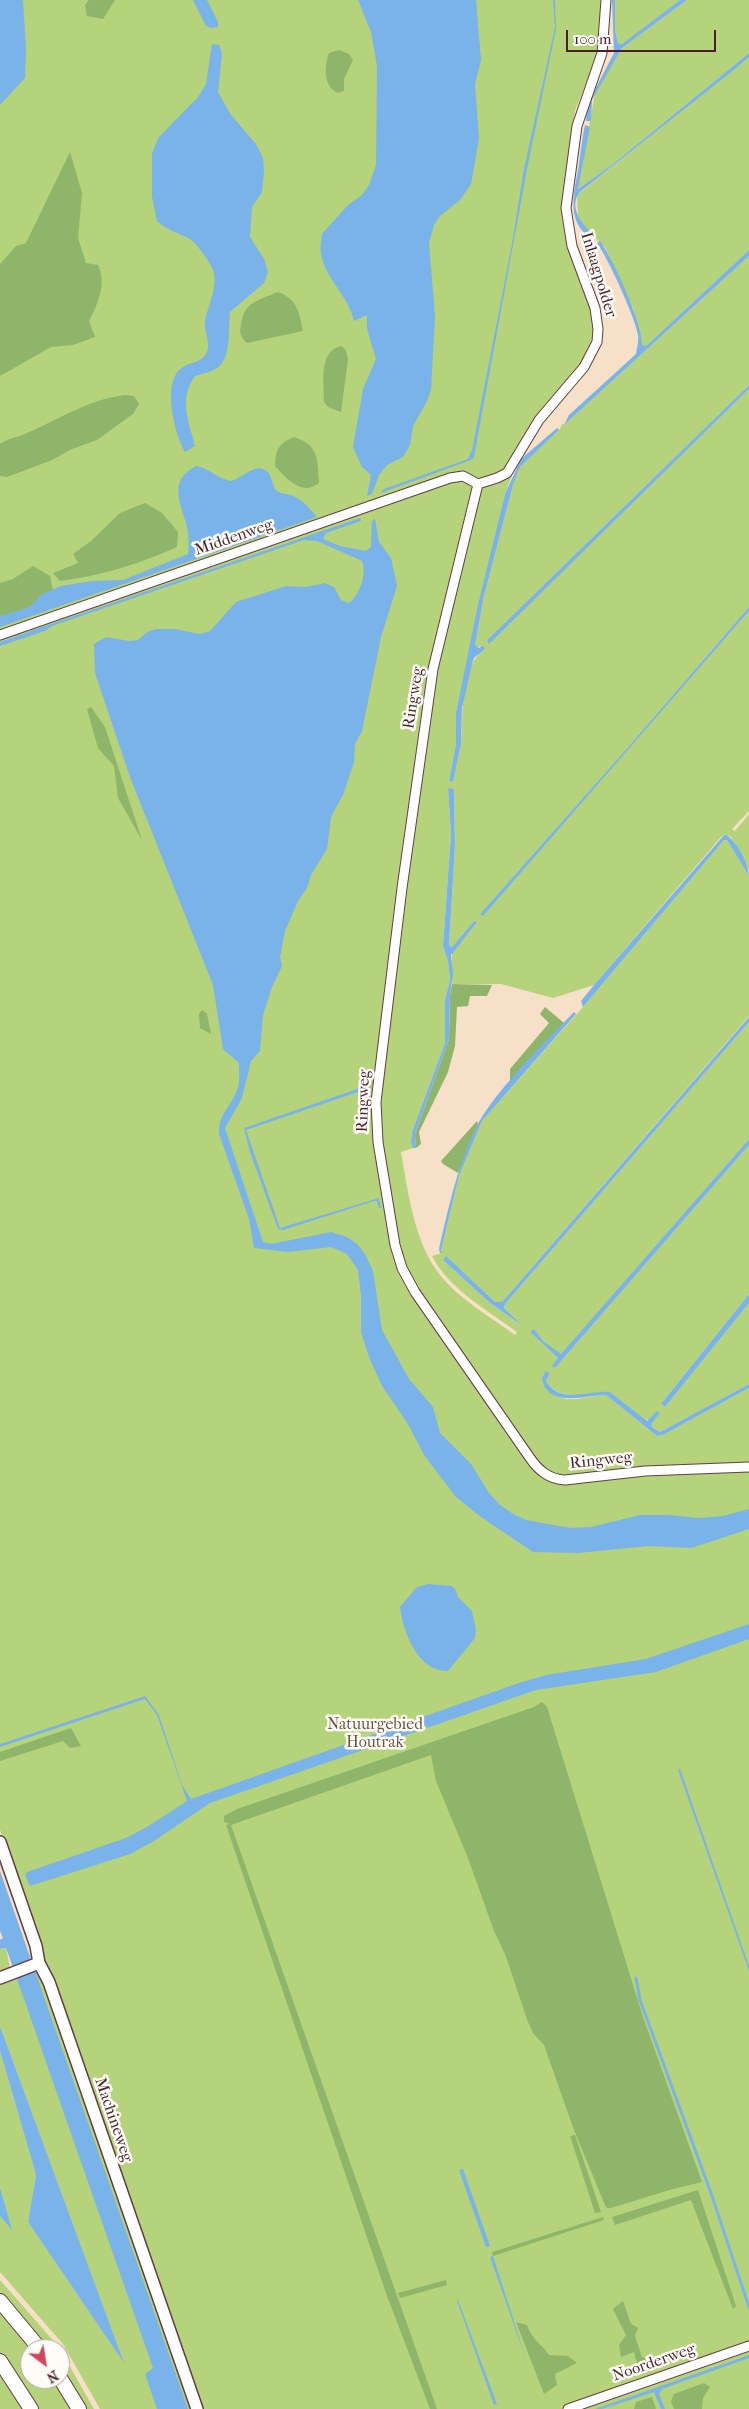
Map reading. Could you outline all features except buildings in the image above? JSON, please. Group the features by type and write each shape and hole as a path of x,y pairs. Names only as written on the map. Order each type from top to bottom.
{"main road":[{"path":"0,2301 32,2339"},
{"path":"0,2361 31,2409"},
{"path":"67,2389 79,2409"}],"street":[{"name":"Inlaagpolder","path":"478,484 507,473 539,420 584,367 597,342 598,329 595,308 572,246 566,208 577,126 602,53 606,0"},
{"name":"Middenweg","path":"0,635 450,478 463,476 478,484"},
{"name":"Ringweg","path":"478,484 433,668 402,888 376,1102 377,1137 397,1254 405,1275 415,1292 543,1474 554,1479 565,1480 628,1472 749,1467"},
{"name":"Machineweg","path":"0,1842 36,1946 36,1964 49,1982 197,2409"},
{"path":"4,1976 36,1964"},
{"name":"Noorderweg","path":"568,2409 749,2346"}],"green space":[{"path":"0,0 602,0 595,60 575,111 563,198 592,308 594,338 589,354 545,406 513,458 502,472 481,479 466,473 0,632"},
{"path":"89,0 115,0 103,19 87,16 85,5"},
{"path":"615,0 680,0 623,44 618,44 615,30"},
{"path":"687,0 749,0 749,53 613,164 578,189 595,93 622,48"},
{"path":"339,50 349,54 353,60 344,79 344,91 338,93 333,90 327,81 326,64 329,53"},
{"path":"749,57 749,250 646,346 642,346 633,308 605,247 583,227 578,217 577,195"},
{"path":"70,152 82,193 78,238 86,263 98,265 102,279 98,301 89,321 95,337 73,345 51,347 0,376 0,264 16,246 26,243"},
{"name":"Natuurgebied Houtrak","path":"749,256 749,385 487,640 489,643 749,389 749,607 480,914 483,915 749,611 749,811 732,829 735,831 749,814 749,870 731,837 725,834 594,985 553,998 501,984 452,984 452,951 477,922 474,921 452,947 449,945 455,845 454,790 448,788 451,835 443,946 448,961 450,980 445,1000 445,1043 412,1132 411,1142 413,1148 401,1152 413,1216 431,1262 440,1275 457,1292 476,1308 515,1335 517,1332 458,1289 439,1268 432,1256 442,1253 441,1250 459,1176 482,1121 583,1007 724,840 727,840 749,876 749,1016 502,1302 495,1302 446,1257 443,1260 490,1303 523,1326 504,1308 505,1304 749,1022 749,1139 561,1355 543,1341 534,1330 530,1332 558,1358 553,1366 555,1368 749,1145 749,1294 661,1404 665,1407 749,1303 749,1384 660,1432 653,1428 651,1424 659,1413 657,1411 650,1419 645,1420 610,1392 567,1394 552,1388 546,1381 550,1373 547,1371 542,1378 554,1394 566,1399 606,1395 657,1436 663,1435 749,1388 749,2409 202,2409 0,1830 0,638 452,480 464,480 472,487 484,487 512,475 505,494 456,711 456,744 449,781 453,782 461,744 466,679 476,657 485,649 483,645 476,648 475,645 484,596 513,485 520,467 559,430 563,423 564,425"},
{"path":"278,292 294,303 299,312 303,331 247,343 240,333 245,311 258,300"},
{"path":"342,346 346,351 348,359 341,412 328,407 324,402 323,377 329,354 334,349"},
{"path":"125,395 134,396 139,404 133,414 97,440 7,477 0,476 0,444 3,442 25,434 86,405"},
{"path":"294,437 309,445 316,454 319,483 313,487 306,488 295,484 275,466 279,448 284,442"},
{"path":"145,503 162,513 178,532 177,547 134,564 91,576 60,581 53,573 78,563 73,554 91,541 120,513"},
{"path":"33,566 50,576 53,590 27,608 0,616 0,583 13,579"},
{"path":"91,707 105,727 142,840 118,798 114,766 98,748 87,709"},
{"path":"452,984 492,985 487,996 470,996 468,1006 457,1007 455,1046 448,1072 419,1132 421,1144 416,1148 415,1134 449,1039"},
{"path":"545,1007 564,1023 510,1082 510,1069 549,1023 540,1014"},
{"path":"202,1010 207,1014 211,1034 200,1028 199,1014"},
{"path":"477,1121 478,1124 458,1173 441,1161"},
{"path":"542,1702 547,1707 643,2017 702,2182 611,2208 607,2208 605,2205 574,2130 544,2045 533,2033 528,2022 505,1954 494,1931 468,1858 436,1781 431,1755 231,1825 437,2409 430,2409 386,2293 226,1825 230,1824 224,1822 224,1816 237,1809 534,1707"},
{"path":"71,1728 81,1746 70,1748 63,1741 0,1761 0,1752"},
{"path":"6,1948 10,1968 0,1972 0,1949"},
{"path":"40,1973 194,2409 100,2409 70,2356 70,2339 59,2339 0,2272 0,2216 11,2228 0,2187 0,2051 36,2175 28,2222 123,2361 0,2026 0,1985"},
{"path":"575,2135 601,2212 595,2213 570,2136"},
{"path":"698,2190 736,2306 733,2309 691,2200 615,2225 612,2217"},
{"path":"603,2217 604,2220 493,2256 492,2252"},
{"path":"0,2280 52,2339 40,2339 0,2292"},
{"path":"446,2280 447,2285 400,2298 398,2293"},
{"path":"623,2301 631,2324 638,2328 635,2336 642,2357 650,2359 653,2369 640,2374 634,2352 621,2357 619,2345 626,2335 613,2309"},
{"path":"0,2308 26,2339 20,2339 20,2383 0,2355"},
{"path":"516,2322 527,2325 534,2338 549,2355 568,2356 577,2363 555,2374 557,2385 544,2394"},
{"path":"70,2367 94,2409 85,2409 70,2383"},
{"path":"0,2372 28,2409 0,2409"},
{"path":"704,2383 710,2387 703,2398 702,2409 674,2409 671,2402 674,2394"},
{"path":"24,2389 62,2389 74,2409 38,2409"},
{"path":"652,2397 656,2409 634,2409 636,2402"}],"water":[{"path":"0,0 23,0 26,50 25,78 0,105"},
{"path":"193,0 207,0 218,22 218,27 211,28 206,26"},
{"path":"358,0 476,0 481,60 475,84 479,139 471,184 460,200 440,216 434,225 429,243 435,317 431,390 413,426 410,445 403,457 387,465 379,475 372,494 367,496 371,475 362,467 353,447 363,389 376,359 367,329 367,315 354,321 347,304 327,272 321,254 322,234 348,205 362,195 369,185 376,165 377,66 371,32"},
{"path":"553,0 555,0 556,29 528,164 474,457 471,460 381,493 384,489 468,459 472,450 512,244 524,169 555,27"},
{"path":"612,0 615,0 615,30 618,44 622,44 680,0 687,0 622,48 592,100 591,121 586,121 587,105 614,53"},
{"path":"212,44 219,45 222,53 218,92 231,115 256,144 263,158 262,192 252,207 250,237 264,259 268,272 264,283 230,312 227,350 222,363 209,372 195,376 190,385 187,393 186,411 195,446 185,452 174,420 171,395 172,383 176,374 183,367 202,359 208,350 205,321 215,279 214,272 209,263 193,241 164,227 157,221 152,197 152,153 159,137 198,97 206,84"},
{"path":"749,53 749,57 735,69 580,192 576,198 576,210 582,223 596,236 592,239 583,232 575,214 574,195 585,125 590,127 578,189 613,164"},
{"path":"600,241 612,261 626,292 638,323 642,345 646,346 749,250 749,256 564,425 569,415 636,354 638,344 636,326 632,315 608,261 597,243"},
{"path":"749,385 749,389 489,644 487,640"},
{"path":"557,428 559,430 520,467 513,485 484,596 475,645 479,648 483,645 485,649 474,658 472,664 462,708 461,744 453,782 449,781 456,744 456,712 478,605 505,494 521,459"},
{"path":"196,466 230,481 255,469 266,470 277,491 300,500 317,517 0,627 0,616 24,609 32,605 42,594 61,586 92,581 123,580 188,554 187,527 178,493 182,478"},
{"path":"360,518 361,521 326,533 323,539 340,546 366,551 371,547 372,521 375,519 379,542 391,558 397,586 381,637 362,731 355,744 354,762 343,795 331,817 327,849 311,875 307,888 298,901 285,931 280,957 282,966 272,987 263,1015 260,1051 251,1061 242,1098 225,1128 263,1242 271,1244 331,1232 347,1237 358,1245 365,1254 373,1271 382,1330 409,1379 433,1407 440,1433 471,1464 489,1493 500,1505 513,1514 526,1520 570,1528 591,1527 640,1515 699,1518 723,1516 749,1509 749,1529 691,1548 649,1546 578,1553 533,1552 481,1517 456,1497 424,1455 408,1424 382,1386 369,1357 361,1332 361,1296 358,1270 347,1254 331,1247 288,1252 254,1248 249,1219 219,1134 219,1126 223,1114 236,1094 238,1087 239,1063 223,1049 213,985 130,777 95,673 94,644 106,637 129,641 138,640 147,632 156,629 175,629 200,634 210,631 236,602 286,586 306,587 325,583 334,587 341,600 349,603 362,584 364,572 362,561 317,541 304,540 52,626 45,631 0,646 0,642 45,626"},
{"path":"749,607 749,611 483,916 480,914 629,746"},
{"path":"448,788 454,789 455,845 449,945 452,947 474,921 477,922 451,955 453,973 450,995 449,1039 415,1134 416,1148 413,1148 411,1142 412,1132 445,1043 445,1000 450,980 448,961 443,946 451,835"},
{"path":"725,834 733,841 741,853 747,865 749,876 727,840 724,840 583,1007 581,1001 594,985"},
{"path":"574,1012 576,1014 482,1121 459,1176 441,1250 442,1253 440,1253 439,1249 455,1184 465,1153 479,1122 510,1080"},
{"path":"749,1017 749,1022 505,1304 504,1308 523,1326 490,1303 443,1260 446,1256 495,1302 502,1302"},
{"path":"369,1078 371,1079 366,1135 365,1121 368,1092 364,1090 246,1130 280,1228 379,1198 381,1208 379,1208 377,1201 374,1201 283,1230 278,1229 250,1152 244,1128 366,1086"},
{"path":"749,1139 749,1145 555,1368 552,1366 558,1358 530,1332 534,1329 543,1341 561,1354"},
{"path":"749,1294 749,1303 665,1407 661,1404"},
{"path":"546,1371 550,1373 546,1381 559,1393 575,1395 610,1392 647,1421 657,1411 660,1413 651,1424 653,1428 660,1432 749,1384 749,1388 663,1435 657,1436 606,1395 568,1398 551,1394 545,1388 542,1378"},
{"path":"428,1584 451,1586 455,1589 458,1597 472,1611 476,1630 475,1638 448,1671 437,1670 420,1658 409,1638 402,1617 400,1607 417,1587"},
{"path":"749,1624 749,1639 656,1672 536,1690 210,1803 154,1841 130,1854 30,1886 25,1875 27,1872 126,1838 187,1801 157,1715 145,1699 0,1747 0,1744 145,1696 159,1715 182,1785 191,1799 516,1684 546,1675 646,1659"},
{"path":"680,1769 749,1966 749,1971 678,1770"},
{"path":"0,1871 188,2409 157,2409 145,2374 153,2368 6,1948 0,1949 0,1940 3,1938 0,1931"},
{"path":"0,2026 124,2363 28,2222 36,2175 0,2051"},
{"path":"463,2169 490,2246 486,2247 459,2170"},
{"path":"0,2187 12,2230 0,2216"},
{"path":"493,2256 527,2362 490,2257"},
{"path":"458,2300 497,2404 494,2405"},
{"path":"749,2355 749,2358 662,2389 659,2394 665,2409 661,2409 654,2392 602,2409 595,2409"}],"waterway":[{"path":"636,1978 640,2000 711,2193 749,2307"}]}
